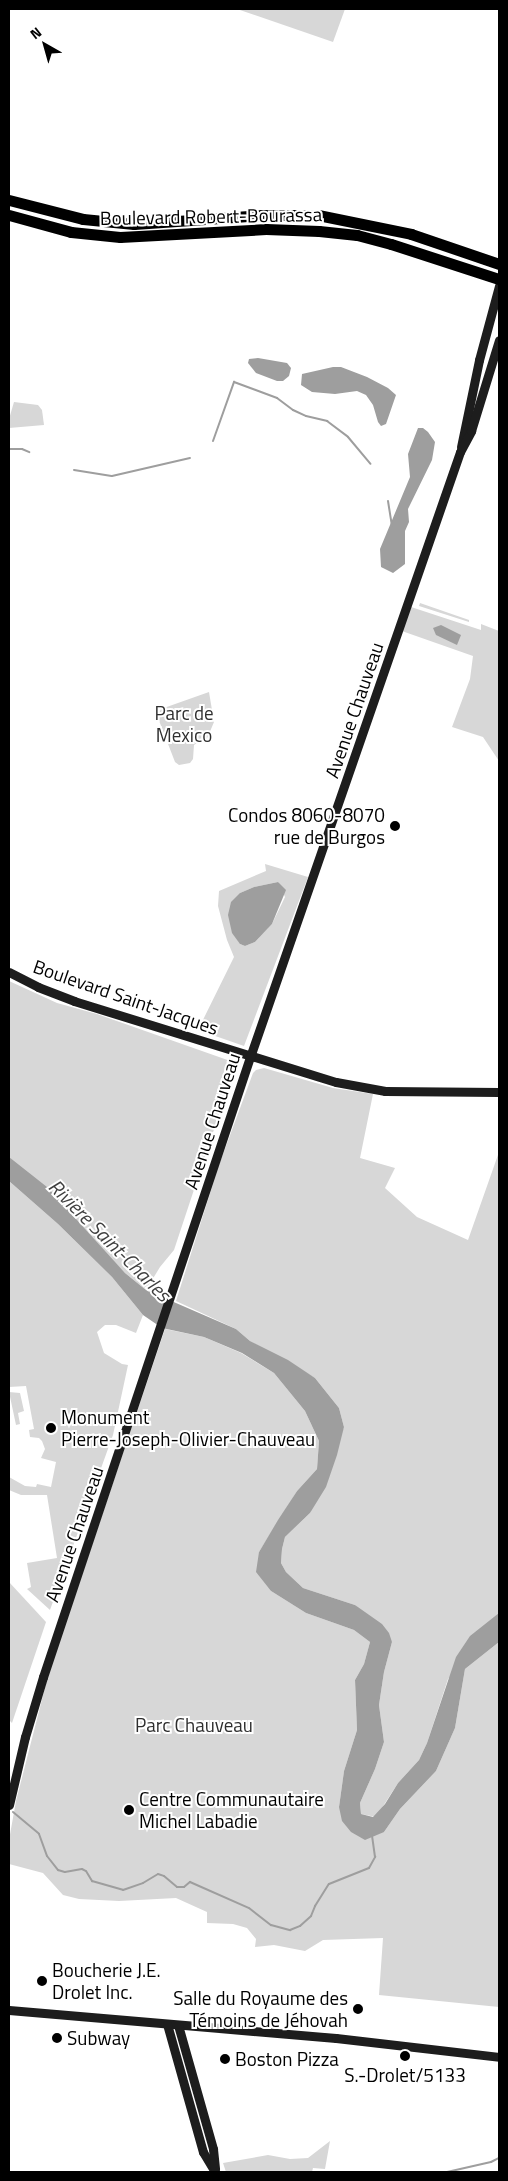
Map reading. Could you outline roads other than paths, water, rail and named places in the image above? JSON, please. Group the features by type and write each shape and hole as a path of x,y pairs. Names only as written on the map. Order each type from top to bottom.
{"highway":[{"name":"Boulevard Robert-Bourassa","path":"9,200 74,217 134,224 262,215 318,216 359,222 411,234 499,264"},
{"name":"Boulevard Robert-Bourassa","path":"9,215 64,230 120,237 266,229 320,231 358,235 400,246 499,279"}],"main road":[{"name":"Avenue Chauveau","path":"460,452 479,360 499,286"},
{"name":"Avenue Chauveau","path":"9,1805 25,1737 44,1677 250,1057 460,452 476,417 499,340"},
{"name":"Boulevard Saint-Jacques","path":"9,972 38,987 74,1001 250,1057 336,1082 385,1091 499,1092"},
{"path":"9,2010 346,2039 499,2057"},
{"path":"167,2024 203,2152 215,2172"},
{"path":"178,2025 213,2149 215,2172"}],"waterway":[{"path":"213,441 234,382 277,398 293,410 306,416 327,421 348,437 371,464"},
{"path":"9,449 22,449 29,452"},
{"path":"74,470 112,476 190,458"},
{"path":"388,501 392,526"},
{"path":"13,1812 39,1834 47,1856 58,1870 65,1872 82,1869 86,1871 92,1881 123,1890 143,1883 158,1874 164,1876 177,1887 184,1887 190,1882 249,1908 271,1925 290,1930 300,1926 311,1916 329,1884 369,1868 375,1857 372,1835"},
{"path":"447,2172 491,2162 499,2158"}],"place":[{"name":"Condos 8060-8070 rue de Burgos","path":"395,826"},
{"name":"Monument Pierre-Joseph-Olivier-Chauveau","path":"51,1428"},
{"name":"Centre Communautaire Michel Labadie","path":"129,1810"},
{"name":"Boucherie J.E. Drolet Inc.","path":"42,1981"},
{"name":"Salle du Royaume des Témoins de Jéhovah","path":"358,2009"},
{"name":"Subway","path":"57,2038"},
{"name":"S.-Drolet/5133","path":"405,2056"},
{"name":"Boston Pizza","path":"225,2059"}],"park label":[{"name":"Parc de Mexico","path":"184,724"},
{"name":"Parc Chauveau","path":"194,1725"}],"water label":[{"name":"Rivière Saint-Charles","path":"110,1240"}]}
